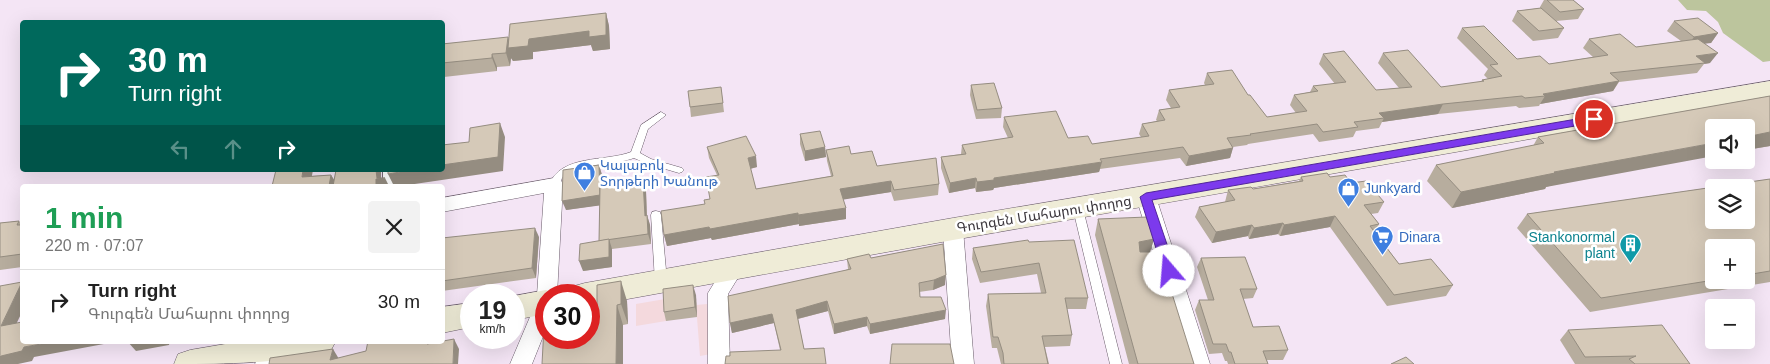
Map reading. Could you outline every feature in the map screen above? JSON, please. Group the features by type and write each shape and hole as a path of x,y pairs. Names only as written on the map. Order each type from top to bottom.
{"main road":[{"name":"Գուրգեն Մահարու փողոց","path":"600,292 953,229 1770,89"},
{"path":"445,319 460,317"},
{"path":"190,364 269,357 310,344"}],"street":[{"path":"445,204 554,185 548,284"},
{"path":"1146,197 1199,364"},
{"path":"953,229 962,364"},
{"path":"719,364 718,293 734,268"},
{"path":"521,364 535,329"}],"lane":[{"path":"554,185 560,174 571,168 626,159 635,154 644,127 661,115"},
{"path":"635,154 648,161 679,170"},
{"path":"1078,209 1116,364"},
{"path":"656,215 661,281"}],"shaded area":[{"path":"665,299 666,321 636,326 636,304"},
{"path":"707,304 711,354 700,356 696,305"}],"green space":[{"path":"1678,0 1770,0 1770,61 1763,62 1723,33 1718,22 1706,11 1687,10"}],"building":[{"path":"1547,0 1573,0 1584,9 1560,12"},
{"path":"1541,8 1564,28 1539,31 1517,11"},
{"path":"606,13 606,35 589,37 589,31 529,39 528,46 508,48 510,24"},
{"path":"1698,18 1718,33 1694,37 1674,21"},
{"path":"1484,26 1517,59 1540,56 1549,64 1608,55 1589,39 1620,34 1636,47 1698,39 1718,53 1696,56 1705,63 1610,73 1619,81 1543,94 1545,96 1525,98 1522,96 1443,104 1379,113 1384,118 1354,122 1358,127 1323,132 1317,124 1227,138 1233,148 1189,156 1183,147 1100,159 1102,162 994,178 994,180 977,182 976,178 950,183 941,157 966,154 962,145 1013,137 1004,117 1056,111 1068,138 1088,136 1092,144 1149,136 1142,124 1165,120 1159,110 1180,107 1169,90 1214,84 1207,73 1232,70 1248,95 1250,95 1267,117 1307,111 1294,95 1318,91 1313,86 1346,82 1323,54 1344,51 1376,90 1412,87 1383,53 1408,50 1441,87 1484,81 1482,80 1502,76 1490,65 1498,64 1462,28"},
{"path":"508,37 506,53 492,54 492,58 445,63 445,44"},
{"path":"994,83 1002,108 977,110 971,85"},
{"path":"721,87 723,103 690,107 688,91"},
{"path":"1770,96 1770,132 1755,135 1755,119 1705,119 1705,145 1554,172 1461,192 1436,165 1544,143 1538,137"},
{"path":"500,123 498,157 445,165 445,145 469,142 470,128"},
{"path":"820,131 825,147 805,151 800,134"},
{"path":"746,136 756,156 748,158 756,189 833,176 826,150 849,146 851,154 872,151 877,166 936,158 939,184 894,190 891,181 840,189 846,208 798,215 798,213 710,229 709,227 664,235 661,211 705,204 704,200 710,199 706,177 719,175 707,147"},
{"path":"599,165 600,195 562,201 563,170"},
{"path":"276,172 303,172 302,177 331,175 329,184 272,184"},
{"path":"336,172 376,172 377,178 385,178 376,179 376,184 333,184"},
{"path":"1327,173 1330,177 1345,175 1351,183 1366,181 1384,202 1364,205 1379,224 1370,226 1399,264 1431,259 1453,285 1394,295 1335,216 1284,225 1283,223 1254,228 1252,225 1216,232 1199,207 1235,200 1228,190 1251,187 1253,189 1303,181 1301,177"},
{"name":"Stankonormal plant","path":"1770,179 1770,271 1755,274 1755,239 1705,239 1705,281 1601,298 1527,214 1705,188 1705,229 1755,229 1755,181"},
{"path":"643,181 648,234 599,241 600,187"},
{"path":"1147,217 1154,239 1139,242 1140,252 1159,252 1194,364 1138,364 1098,219"},
{"path":"19,221 17,225 20,225 20,254 0,257 0,223"},
{"path":"535,228 532,268 445,281 445,238"},
{"path":"609,239 609,257 579,261 580,244"},
{"path":"1028,240 1029,242 1074,240 1088,298 1065,298 1072,335 1042,336 1048,364 1004,364 998,337 993,337 988,294 1046,293 1039,263 981,272 973,248"},
{"path":"943,244 946,275 919,283 920,297 941,297 946,310 870,324 867,317 834,324 827,301 796,310 804,349 824,348 826,364 725,364 726,356 730,356 730,352 781,350 772,314 730,323 728,296 851,269 847,259 869,254 871,258"},
{"path":"1245,257 1257,289 1240,289 1253,327 1279,326 1288,350 1263,351 1268,364 1235,364 1226,344 1213,344 1199,300 1214,300 1201,258"},
{"path":"621,281 621,304 617,305 616,364 542,364 543,349 600,349 600,284"},
{"path":"20,282 20,286 1,326 20,322 20,344 41,344 24,347 22,351 0,357 0,286"},
{"path":"693,285 695,307 664,312 663,289"},
{"path":"1662,325 1690,364 1635,364 1629,359 1636,356 1585,357 1568,330"},
{"path":"454,339 453,364 269,364 270,358 333,349 330,360 366,351 367,344 445,344 445,341"},
{"path":"892,344 950,344 954,364 890,364"},
{"path":"1406,357 1414,364 1391,364"}],"place":[{"name":"Կալաբոկ Տորթերի Խանութ","path":"584,192"},
{"name":"Junkyard","path":"1348,207"},
{"name":"Dinara","path":"1383,256"},
{"name":"Stankonormal plant","path":"1631,264"}],"route":[{"path":"1169,271 1146,197 1594,119"}]}
